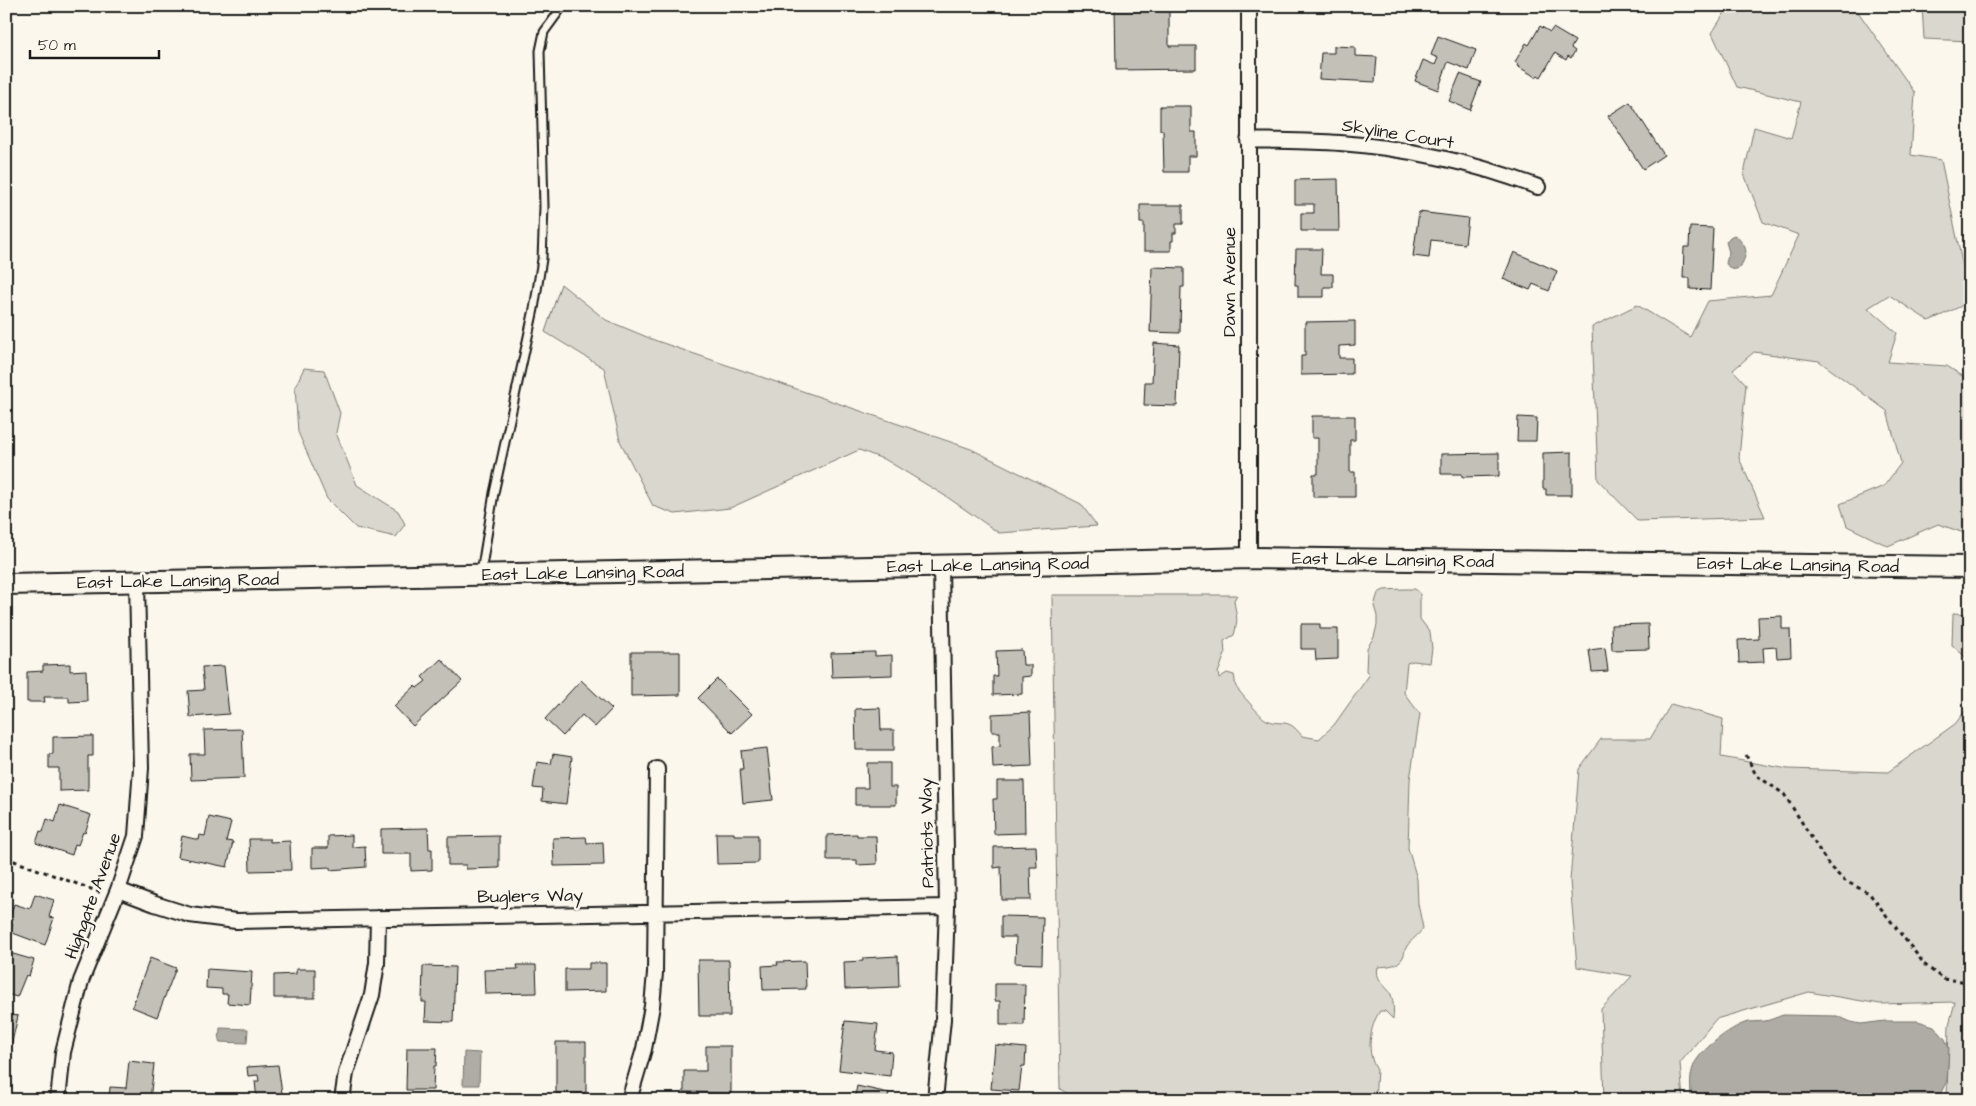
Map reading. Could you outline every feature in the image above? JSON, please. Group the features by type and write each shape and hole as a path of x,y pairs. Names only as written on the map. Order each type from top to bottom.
{"main road":[{"name":"East Lake Lansing Road","path":"6,584 941,566 1249,558 1970,567"}],"street":[{"name":"Dawn Avenue","path":"1248,6 1249,558"},
{"name":"Skyline Court","path":"1248,140 1340,143 1409,152 1478,167 1538,187"},
{"name":"Patriots Way","path":"935,1100 943,1019 947,907 941,566"},
{"name":"Highgate Avenue","path":"58,1100 62,1052 81,981 116,894 136,836 141,768 137,581"},
{"path":"630,1100 644,1049 652,1006 657,769"},
{"name":"Buglers Way","path":"116,894 190,914 236,920 947,907"},
{"path":"342,1100 346,1073 372,995 378,962 378,918"}],"lane":[{"path":"480,574 494,493 534,309 542,259 544,207 540,51 544,32 563,6"}],"path":[{"path":"1746,755 1756,775 1784,794 1830,867 1845,882 1869,893 1925,965 1943,979 1970,982"},
{"path":"6,858 116,894"}],"shaded area":[{"path":"1729,6 1854,6 1915,93 1911,155 1941,160 1970,302 1929,321 1889,295 1868,308 1897,333 1888,362 1947,366 1970,381 1970,535 1938,524 1888,546 1847,526 1840,504 1884,486 1901,463 1887,411 1819,361 1754,352 1733,370 1746,384 1739,458 1765,517 1638,521 1598,480 1592,327 1637,305 1690,337 1708,301 1771,295 1799,235 1763,222 1744,174 1754,127 1791,138 1801,102 1737,87 1712,33"},
{"path":"1922,6 1970,6 1970,41 1924,39"},
{"path":"1734,235 1743,244 1746,252 1741,267 1736,269 1730,268 1726,263 1729,252 1726,242"},
{"path":"561,284 606,320 654,340 971,449 1081,504 1097,526 999,533 947,497 886,460 859,450 730,508 675,514 653,506 620,441 604,368 545,332"},
{"path":"304,368 324,370 340,413 336,433 357,485 398,511 405,524 396,537 356,528 327,499 298,432 295,387"},
{"path":"1415,589 1420,593 1420,619 1430,632 1432,648 1430,663 1413,661 1407,663 1404,693 1420,714 1410,780 1408,848 1417,879 1418,904 1423,928 1407,946 1404,956 1398,963 1378,967 1379,978 1392,997 1394,1012 1393,1019 1385,1011 1380,1011 1371,1032 1371,1056 1377,1070 1375,1100 1078,1100 1060,1089 1052,595 1237,595 1234,600 1237,617 1236,629 1234,635 1224,641 1225,654 1218,673 1219,678 1227,673 1234,675 1236,687 1265,719 1288,724 1302,736 1319,739 1334,725 1370,674 1366,671 1367,648 1374,637 1377,625 1374,606 1378,593 1384,590"},
{"path":"1953,613 1970,614 1970,661 1952,645"},
{"path":"1671,704 1723,719 1721,757 1788,769 1888,772 1955,724 1970,705 1970,1100 1948,1100 1947,1096 1949,1025 1955,1002 1880,1004 1809,992 1716,1019 1680,1063 1683,1100 1604,1100 1601,1009 1632,976 1577,967 1570,881 1579,769 1601,739 1650,739"},
{"path":"1783,1015 1837,1016 1861,1024 1885,1021 1918,1021 1934,1026 1945,1039 1949,1048 1947,1081 1937,1100 1691,1100 1691,1073 1702,1053 1724,1034 1739,1025 1747,1022 1767,1021"},
{"path":"220,1028 248,1029 247,1043 219,1042"},
{"path":"464,1052 480,1053 479,1085 463,1085"}],"building":[{"path":"1115,6 1169,6 1169,46 1196,46 1196,69 1116,70"},
{"path":"1540,26 1550,32 1553,28 1575,41 1571,48 1575,51 1571,58 1568,56 1566,60 1555,53 1541,77 1538,75 1536,77 1517,66 1518,64 1515,62 1526,43 1529,45"},
{"path":"1438,36 1476,50 1469,70 1448,62 1438,90 1415,81 1423,60 1435,65 1438,58 1431,55"},
{"path":"1334,46 1355,47 1355,56 1377,57 1375,82 1319,79 1321,53 1334,53"},
{"path":"1460,74 1481,82 1470,110 1449,101"},
{"path":"1630,102 1664,155 1643,169 1608,116"},
{"path":"1160,106 1191,106 1191,132 1196,132 1196,156 1188,156 1188,172 1164,172 1163,130 1160,130"},
{"path":"1338,179 1339,231 1301,231 1301,213 1314,213 1314,204 1295,204 1295,180"},
{"path":"1140,205 1183,205 1183,224 1176,224 1176,233 1173,233 1173,241 1171,241 1171,251 1144,251 1144,223 1140,223"},
{"path":"1419,212 1468,218 1465,244 1431,240 1429,258 1413,256"},
{"path":"1690,227 1713,228 1710,290 1690,289 1690,278 1683,278 1684,247 1689,247"},
{"path":"1296,249 1322,249 1321,274 1333,274 1333,287 1324,287 1324,297 1298,297 1298,285 1295,285"},
{"path":"1514,252 1557,271 1549,291 1533,284 1530,290 1503,279"},
{"path":"1152,267 1184,268 1184,287 1181,287 1180,333 1150,332"},
{"path":"1355,321 1355,345 1339,346 1339,358 1352,358 1352,374 1301,375 1301,356 1305,356 1305,322"},
{"path":"1154,343 1179,345 1177,406 1144,405 1145,382 1152,382"},
{"path":"1312,416 1355,416 1355,440 1350,440 1350,472 1355,472 1355,497 1313,497 1313,474 1318,474 1318,438 1312,438"},
{"path":"1518,417 1537,418 1536,441 1517,441"},
{"path":"1572,452 1572,495 1546,495 1546,489 1543,489 1543,453"},
{"path":"1499,453 1499,476 1462,477 1462,474 1441,474 1441,454"},
{"path":"1782,616 1782,629 1790,629 1791,657 1777,658 1776,647 1763,648 1764,662 1739,663 1738,640 1759,639 1758,617"},
{"path":"1301,624 1320,624 1320,629 1338,629 1338,659 1316,660 1315,649 1301,649"},
{"path":"1648,624 1649,649 1612,650 1611,625"},
{"path":"1605,648 1608,671 1592,672 1589,650"},
{"path":"1022,650 1023,665 1031,665 1031,676 1022,677 1022,694 993,695 993,676 997,676 996,651"},
{"path":"631,652 680,652 680,695 631,696"},
{"path":"875,652 875,656 892,655 892,675 832,677 831,653"},
{"path":"441,659 462,681 413,726 394,706 415,686 417,688 426,681 422,677"},
{"path":"70,664 70,671 86,670 87,701 69,702 69,697 44,697 45,702 27,702 27,672 43,671 43,665"},
{"path":"224,666 229,714 190,717 188,691 204,690 202,667"},
{"path":"717,679 752,714 732,733 698,698"},
{"path":"581,680 612,709 595,727 582,715 563,736 545,719"},
{"path":"880,708 881,730 894,730 894,750 856,750 855,709"},
{"path":"1030,712 1032,766 993,768 992,747 1000,746 1000,732 992,732 992,714"},
{"path":"242,729 244,778 191,780 190,754 205,754 204,730"},
{"path":"93,736 93,756 88,756 88,790 59,791 59,768 49,768 49,754 53,754 53,737"},
{"path":"767,748 773,800 743,803 740,769 743,769 741,751"},
{"path":"553,754 572,757 566,804 542,801 543,789 533,788 537,762 551,764"},
{"path":"867,763 890,763 890,787 896,787 896,805 855,805 855,788 868,788"},
{"path":"997,781 1024,781 1025,833 994,834 993,799 997,799"},
{"path":"60,805 91,815 85,833 83,832 78,845 75,844 72,855 36,843 40,831 43,832 47,819 55,822"},
{"path":"209,817 231,822 226,841 233,842 227,867 178,857 182,836 199,840 200,835 205,836"},
{"path":"428,828 429,849 432,849 432,870 411,871 411,854 381,854 381,829"},
{"path":"716,833 758,835 758,863 717,864"},
{"path":"857,834 857,836 876,836 877,864 857,865 857,860 827,860 827,835"},
{"path":"352,835 352,847 365,846 366,867 330,870 330,867 312,868 312,848 328,848 328,836"},
{"path":"499,836 499,868 466,869 466,865 448,865 448,837"},
{"path":"586,837 587,843 603,842 604,865 554,866 553,838"},
{"path":"249,839 270,839 270,842 290,841 291,870 250,871"},
{"path":"1036,846 1037,867 1030,867 1031,900 1002,900 1001,867 994,868 994,847"},
{"path":"35,894 54,900 49,917 54,918 45,945 10,932 13,924 8,922 14,904 30,909"},
{"path":"1001,916 1043,917 1042,964 1015,963 1016,937 1001,937"},
{"path":"6,952 34,960 29,976 26,975 17,997 6,994"},
{"path":"898,956 899,987 845,989 844,962 863,961 863,958"},
{"path":"150,958 176,968 157,1017 132,1007"},
{"path":"698,960 729,960 730,1016 699,1016"},
{"path":"805,961 806,989 763,990 762,966 778,965 777,962"},
{"path":"589,963 606,963 606,991 565,992 565,969 589,969"},
{"path":"517,965 536,965 537,993 485,994 484,970 518,969"},
{"path":"423,966 455,967 453,1022 425,1021 426,1002 422,1002"},
{"path":"207,969 252,972 250,1005 227,1003 228,994 222,994 222,989 206,988"},
{"path":"296,969 315,969 315,998 274,998 274,975 296,974"},
{"path":"995,984 1025,984 1024,1025 1000,1025 1000,1001 995,1001"},
{"path":"6,1014 18,1016 9,1055 6,1054"},
{"path":"845,1021 878,1024 875,1050 892,1052 890,1076 839,1070"},
{"path":"556,1042 586,1042 586,1093 556,1093"},
{"path":"995,1045 1026,1048 1025,1066 1022,1066 1019,1091 991,1089"},
{"path":"706,1046 731,1046 731,1093 684,1092 684,1071 706,1071"},
{"path":"407,1048 437,1048 433,1090 406,1090"},
{"path":"129,1061 154,1064 150,1100 109,1100 110,1087 126,1088"},
{"path":"278,1065 283,1100 257,1100 255,1081 259,1081 258,1075 248,1076 247,1067"},
{"path":"857,1086 889,1093 887,1100 854,1100"}]}
